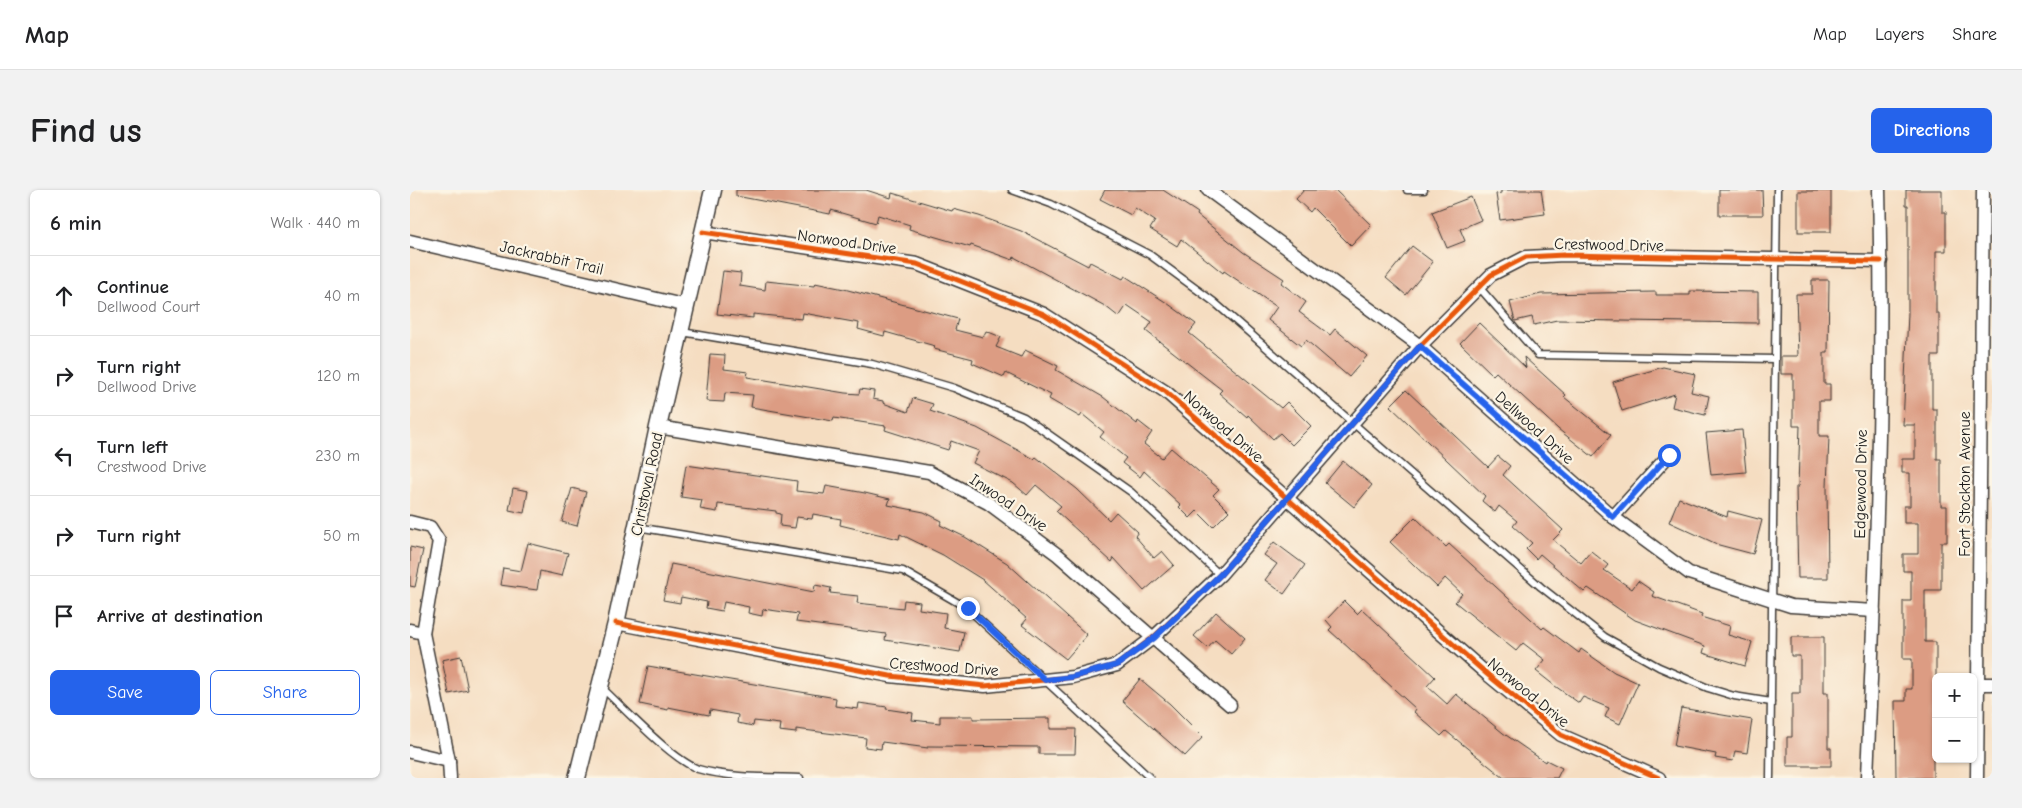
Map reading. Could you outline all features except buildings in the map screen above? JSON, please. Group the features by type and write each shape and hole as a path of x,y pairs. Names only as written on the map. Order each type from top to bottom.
{"street":[{"name":"Christoval Road","path":"577,778 616,623 658,427 713,190"},
{"name":"Dellwood Drive","path":"1208,190 1420,346 1613,517 1689,573 1791,606 1874,611"},
{"name":"Edgewood Drive","path":"1867,778 1874,611 1881,261 1879,190"},
{"name":"Fort Stockton Avenue","path":"1977,778 1982,190"},
{"name":"Norwood Drive","path":"703,232 917,264 1044,314 1166,392 1487,674 1561,735 1659,778"},
{"name":"Jackrabbit Trail","path":"410,241 687,306"},
{"name":"Crestwood Drive","path":"616,623 890,676 985,686 1072,677 1117,665 1154,638 1220,575 1420,346 1491,275 1526,257 1564,255 1881,261"},
{"name":"Inwood Drive","path":"658,427 929,472 988,503 1058,555 1230,705"},
{"path":"1613,517 1669,455"},
{"path":"410,522 430,527 439,541 423,633 449,761 450,778"},
{"path":"410,630 423,633"},
{"path":"1979,684 1992,684"},
{"path":"410,752 449,761"}],"lane":[{"path":"1012,190 1051,204 1150,255 1214,302 1540,587 1604,637 1659,667 1708,688 1734,696 1771,702"},
{"path":"1407,190 1424,190"},
{"path":"1770,778 1777,190"},
{"path":"1479,287 1538,355 1775,359"},
{"path":"680,332 872,364 954,388 1024,417 1131,492 1220,575"},
{"path":"637,527 903,571 968,608 1150,778"},
{"path":"600,686 671,751 697,769 727,777 800,778"}],"cycle path":[{"path":"703,232 917,264 1044,314 1166,392 1487,674 1561,735 1659,778"},
{"path":"616,623 890,676 985,686 1073,677 1117,665 1154,637 1220,575 1420,346 1491,275 1526,257 1564,255 1881,261"}],"route":[{"path":"968,608 1045,680 1072,677 1117,665 1154,638 1220,575 1420,346 1613,517 1669,455"}]}
